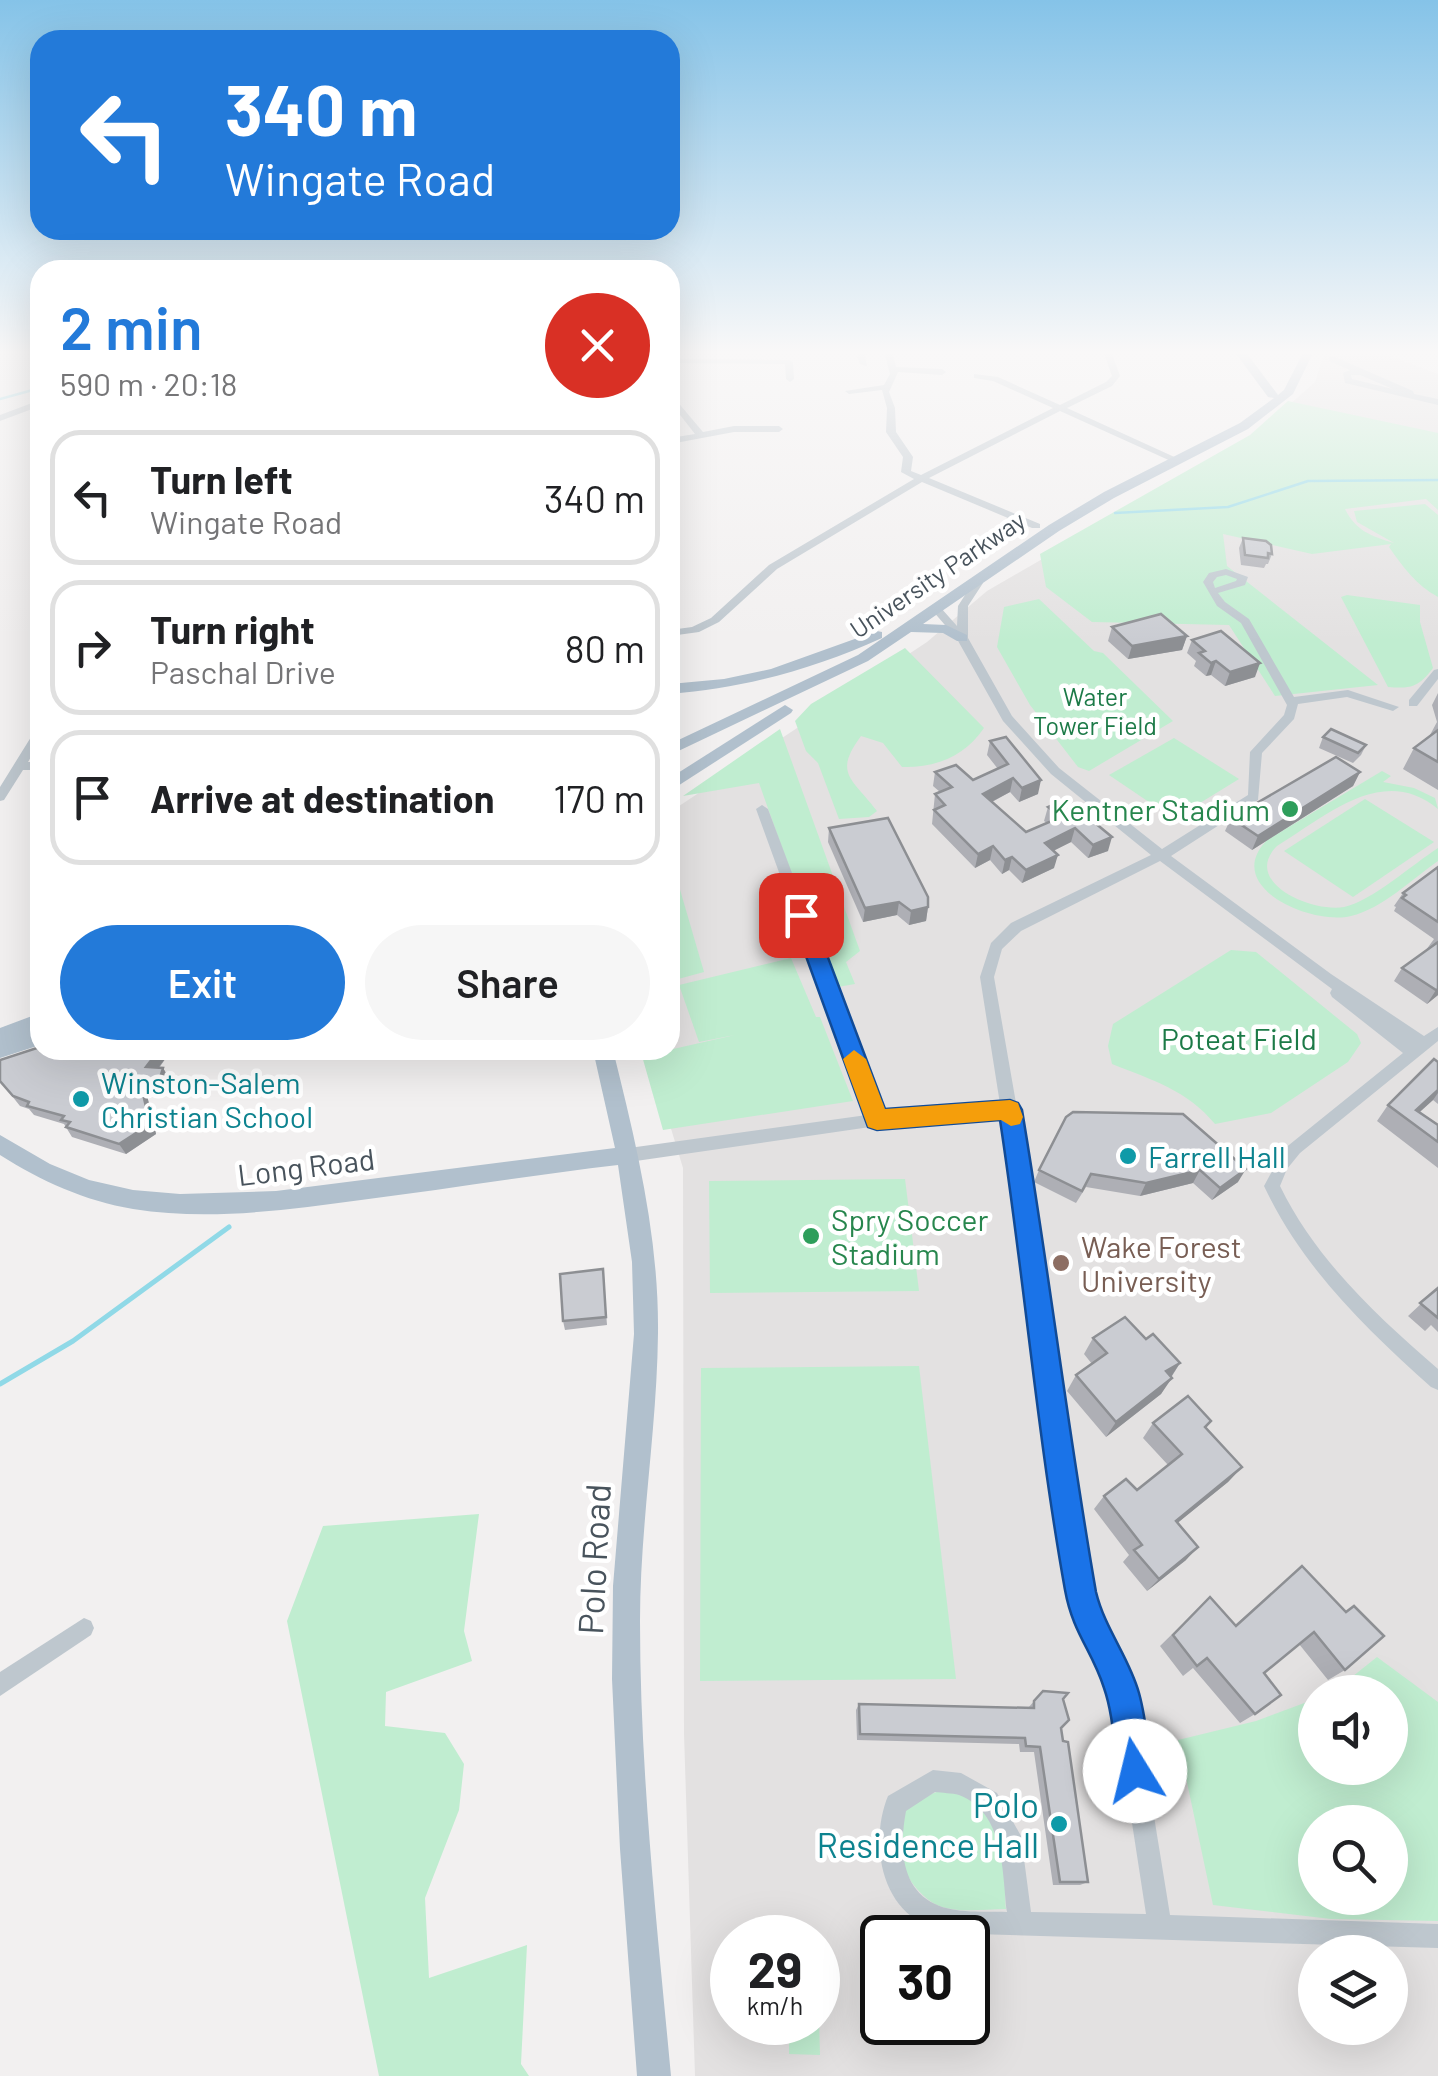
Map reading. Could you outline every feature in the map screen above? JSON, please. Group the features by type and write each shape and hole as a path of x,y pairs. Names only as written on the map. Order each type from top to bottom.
{"main road":[{"name":"University Parkway","path":"680,745 863,658 1054,528 1189,448"},
{"name":"University Parkway","path":"680,732 787,685 877,635 1036,526 1193,448"},
{"path":"937,610 935,604 953,590 952,585"},
{"path":"906,630 936,627 962,638"},
{"path":"680,687 730,684 780,673 820,661 877,635"},
{"path":"680,779 863,658"},
{"path":"0,1036 30,1025"},
{"path":"0,1050 30,1040"},
{"name":"Polo Road","path":"606,1060 629,1155 643,1248 646,1337 626,1618 627,1705 654,2076"},
{"name":"Long Road","path":"0,1144 40,1169 98,1192 161,1205 209,1206 322,1196 629,1155"}],"street":[{"path":"902,448 908,457 905,470 1036,526"},
{"path":"680,633 716,620 773,567 921,478 981,448"},
{"path":"1149,448 1172,458"},
{"path":"962,638 963,606 978,582"},
{"path":"1160,1927 1122,1693 1112,1666 1088,1625 1081,1592 1052,1423 1033,1252 986,977 996,947 1016,927 1162,855 1252,800 1256,752 1290,716 1292,701 1245,621 1225,608 1212,592"},
{"path":"937,610 962,638 996,701 1062,777 1326,978 1335,992 1425,1043 1308,1140 1293,1147 1282,1159 1272,1186 1284,1215 1309,1248 1373,1323 1438,1381"},
{"path":"976,667 992,683 1016,726"},
{"path":"1412,702 1438,672"},
{"path":"1292,701 1348,693 1393,707"},
{"path":"0,797 30,747"},
{"path":"18,766 30,766"},
{"path":"762,809 877,1120"},
{"path":"629,1155 877,1120 1010,1110"},
{"path":"0,1684 84,1628"},
{"path":"1020,1921 1010,1836 989,1801 962,1784 933,1781 896,1804 888,1842 893,1865 902,1888 922,1910 939,1918 1160,1927 1438,1936"}],"shaded area":[{"name":"Wake Forest University","path":"1234,448 1438,448 1438,2076 695,2076 684,1734 683,1168 650,1060 680,1060 680,805 927,642 987,591"}],"green space":[{"path":"1227,448 1438,448 1438,510 1426,499 1345,509 1365,532 1394,543 1357,522 1354,511 1425,504 1438,515 1438,597 1410,575 1389,547 1391,544 1312,554 1223,534 1227,566 1378,685 1275,696 1229,625 1092,622 1046,587 1040,554"},
{"path":"1341,597 1420,605 1420,622 1433,668 1419,683 1388,687"},
{"name":"Water Tower Field","path":"1039,599 1094,651 1103,653 1173,721 1089,771 1078,767 1030,705 997,647 1004,607"},
{"path":"905,648 984,728 959,753 915,767 902,767 883,743 861,736 847,768 877,811 869,817 839,819 818,763 806,751 795,721 811,704"},
{"path":"780,729 860,951 846,962 855,984 832,988 759,783 683,796"},
{"path":"1174,738 1239,779 1174,819 1109,775"},
{"path":"1382,771 1391,776 1383,782 1414,788 1435,798 1438,809 1417,796 1397,791 1355,799 1277,846 1268,859 1268,872 1274,883 1299,900 1330,908 1344,907 1379,890 1438,848 1438,861 1385,900 1351,916 1334,918 1295,909 1263,887 1255,873 1256,857 1267,840"},
{"path":"1365,799 1434,842 1353,897 1284,851"},
{"path":"680,890 704,972 680,979"},
{"name":"Poteat Field","path":"1231,950 1256,952 1357,1034 1361,1043 1348,1062 1271,1113 1215,1124 1181,1094 1112,1064 1108,1046 1113,1024"},
{"path":"791,958 816,1017 820,1017 853,1101 663,1130 643,1060 680,1060 680,1047 735,1035 699,1042 680,985"},
{"name":"Spry Soccer Stadium","path":"905,1179 919,1291 710,1293 709,1181"},
{"path":"919,1366 956,1679 700,1681 701,1368"},
{"path":"479,1514 464,1631 472,1661 386,1692 385,1726 445,1733 464,1764 459,1810 425,1898 429,1978 527,1945 521,2064 529,2076 379,2076 287,1621 323,1526"},
{"path":"1377,1657 1401,1675 1354,1675"},
{"path":"1408,1680 1438,1702 1438,1921 1331,1919 1213,1905 1178,1740 1256,1721 1298,1705 1298,1785 1408,1785"},
{"path":"942,1790 966,1793 989,1813 1001,1844 1006,1909 942,1907 920,1892 904,1868 897,1841 902,1815 914,1802"},
{"path":"789,2045 820,2045 820,2055 789,2054"}],"building":[{"path":"1243,538 1266,541 1272,554 1268,553 1268,558 1245,555"},
{"path":"1161,614 1187,636 1132,646 1112,627"},
{"path":"1221,631 1260,663 1230,672 1199,653 1205,651 1192,640"},
{"path":"1331,729 1366,745 1358,753 1323,737"},
{"path":"1438,730 1438,762 1414,748"},
{"path":"1006,737 1041,780 1022,788 1013,778 983,794 1026,832 1061,817 1048,807 1066,799 1112,837 1093,845 1075,828 1045,843 1058,855 1026,870 1012,857 1005,860 993,846 978,854 934,810 945,805 935,794 952,787 935,772 956,765 973,780 1008,764 990,741"},
{"path":"1336,757 1360,772 1258,836 1231,818"},
{"path":"888,818 928,897 928,907 911,911 899,902 865,908 829,828"},
{"path":"1438,867 1438,922 1402,898 1406,895 1403,893"},
{"path":"1438,942 1438,989 1436,990 1402,968"},
{"name":"Winston-Salem Christian School","path":"30,1050 30,1060 151,1060 146,1067 163,1068 159,1081 140,1081 150,1124 119,1144 66,1127 70,1122 61,1120 64,1116 27,1106 29,1102 13,1096 0,1081 0,1060"},
{"path":"1434,1059 1438,1062 1438,1090 1416,1110 1438,1125 1438,1142 1388,1105"},
{"name":"Farrell Hall","path":"1073,1112 1183,1114 1246,1169 1220,1188 1200,1170 1146,1183 1091,1174 1082,1191 1039,1170 1066,1117"},
{"path":"603,1269 606,1317 563,1321 560,1274"},
{"path":"1438,1288 1438,1318 1420,1303"},
{"path":"1125,1317 1146,1339 1153,1334 1180,1363 1166,1371 1172,1378 1116,1422 1076,1375 1107,1353 1093,1338"},
{"path":"1188,1396 1211,1421 1205,1427 1242,1467 1176,1521 1198,1547 1159,1579 1134,1550 1142,1545 1104,1496 1126,1479 1137,1490 1182,1454 1153,1423"},
{"path":"1302,1566 1346,1612 1354,1606 1384,1636 1345,1670 1314,1632 1264,1673 1281,1695 1255,1714 1207,1658 1197,1666 1173,1635 1210,1597 1236,1626"},
{"name":"Polo Residence Hall","path":"1043,1691 1068,1693 1063,1699 1069,1720 1061,1728 1063,1741 1068,1742 1088,1882 1060,1882 1040,1747 1026,1746 1025,1738 860,1734 859,1704 1034,1708 1034,1701"}],"waterway":[{"path":"1115,513 1228,507 1308,481 1438,480"},
{"path":"0,1384 73,1341 229,1227"}],"slow traffic":[{"path":"854,1059 877,1120 1010,1110 1011,1117"}],"place":[{"name":"Kentner Stadium","path":"1290,809"},
{"name":"Winston-Salem Christian School","path":"81,1099"},
{"name":"Farrell Hall","path":"1128,1156"},
{"name":"Spry Soccer Stadium","path":"811,1236"},
{"name":"Wake Forest University","path":"1061,1263"},
{"name":"Polo Residence Hall","path":"1059,1824"}],"route":[{"path":"801,915 877,1120 1010,1110 1033,1252 1052,1423 1081,1592 1088,1625 1112,1666 1122,1693 1135,1771"}]}
